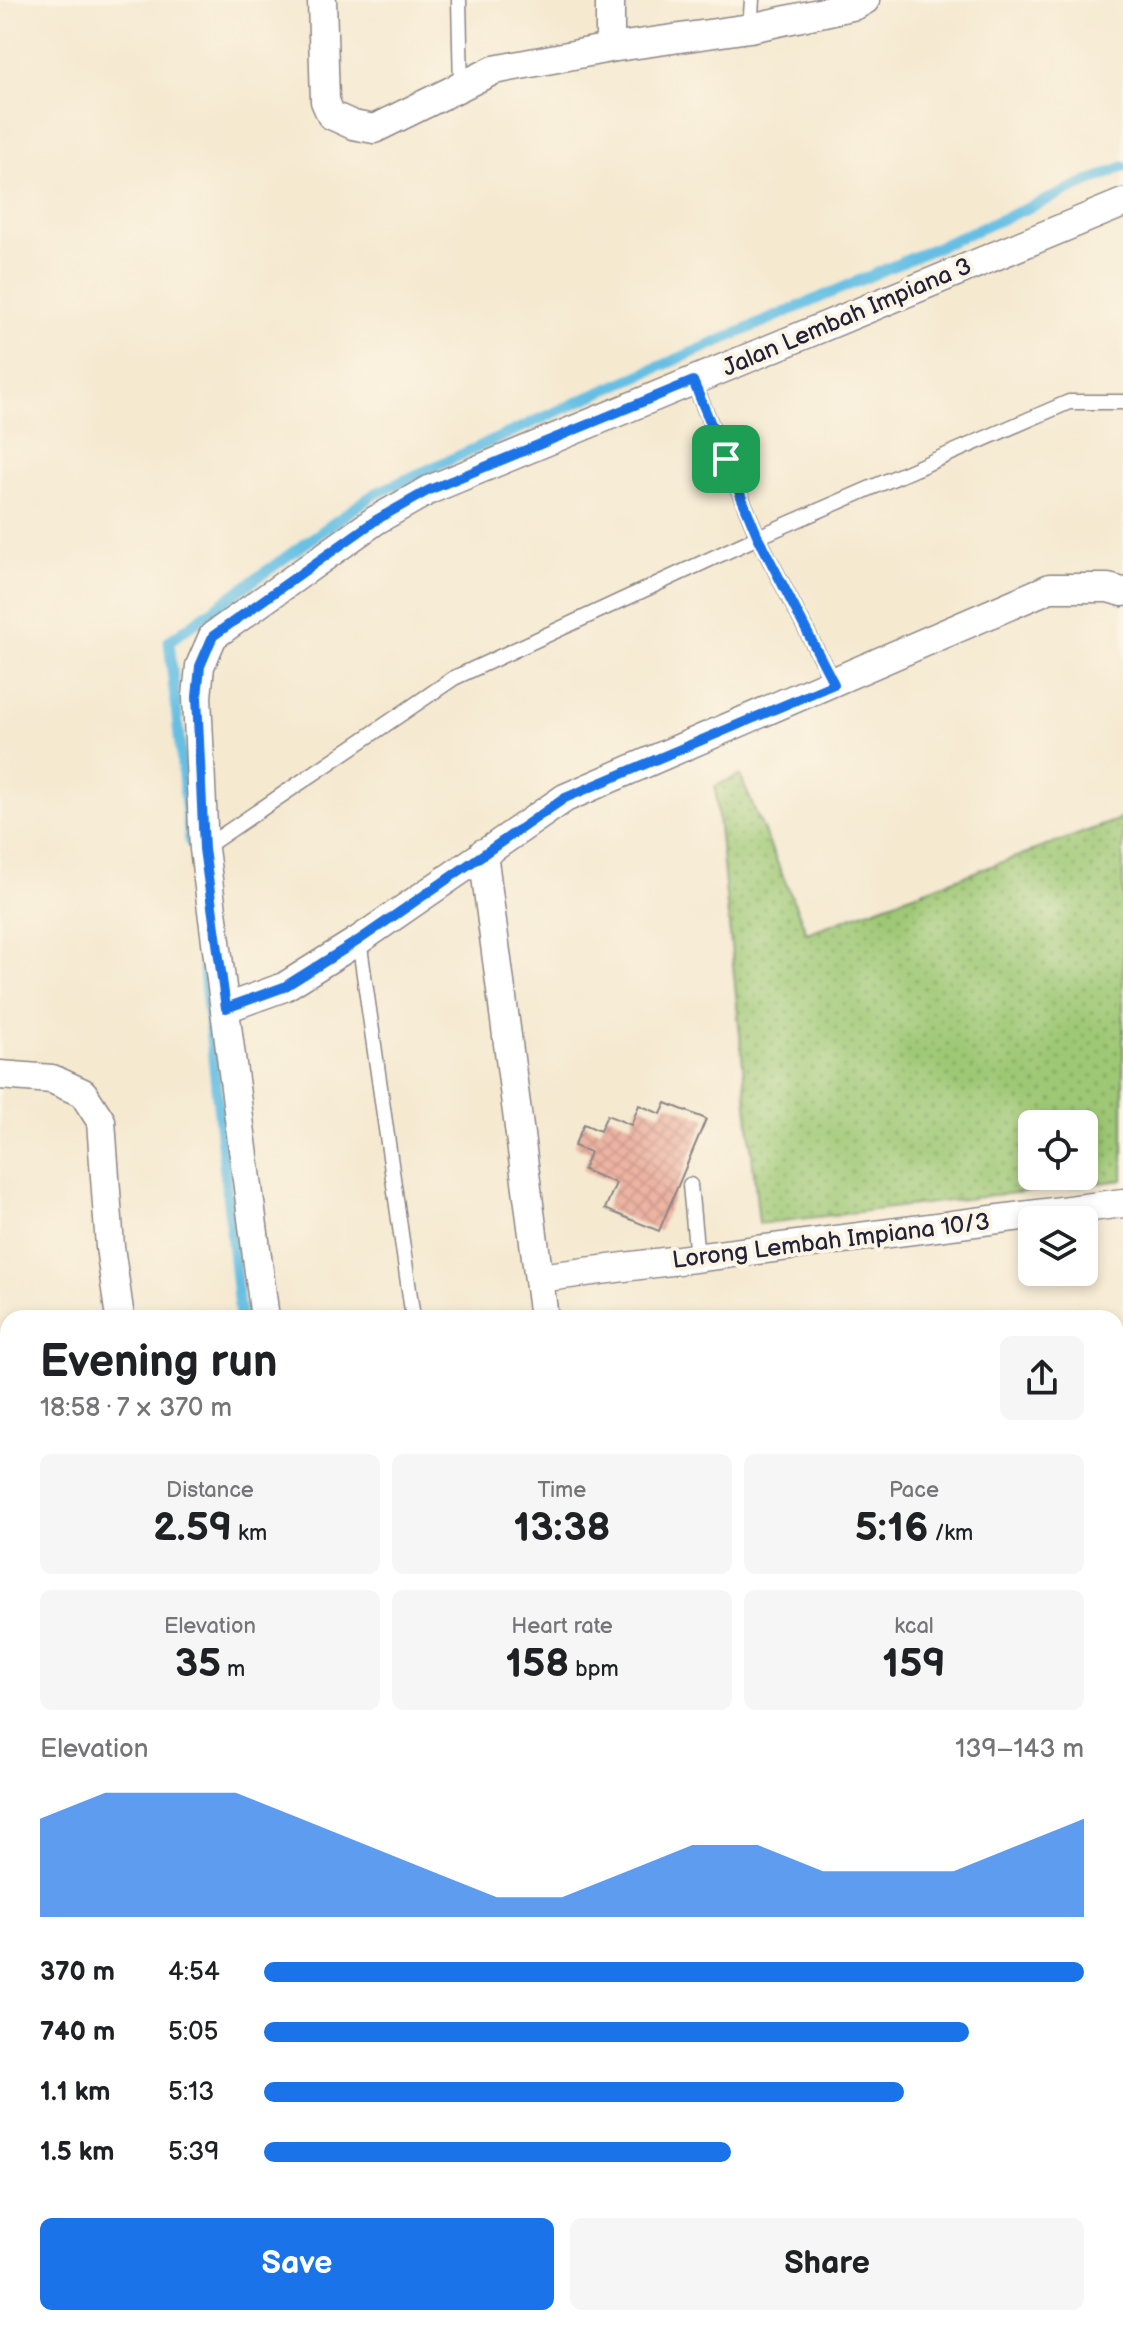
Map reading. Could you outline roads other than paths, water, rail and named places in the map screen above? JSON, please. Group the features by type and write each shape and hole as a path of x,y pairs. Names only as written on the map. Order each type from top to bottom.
{"street":[{"path":"322,0 325,101 331,115 353,125 374,129 494,70 610,48 751,14 856,5 865,0"},
{"path":"610,0 610,48"},
{"name":"Jalan Lembah Impiana 3","path":"264,1310 204,849 197,697 200,666 213,636 376,520 429,490 1123,203"},
{"path":"226,1008 284,987 359,940 565,798 1050,588 1108,588 1123,592"},
{"path":"483,853 543,1310"},
{"path":"0,1075 52,1079 73,1088 83,1093 101,1121 110,1247 119,1310"},
{"name":"Lorong Lembah Impiana 10/3","path":"539,1278 1123,1203"}],"lane":[{"path":"459,0 461,87"},
{"path":"693,381 758,537 834,684"},
{"path":"204,849 454,678 758,537 1069,402 1123,402"},
{"path":"359,940 412,1310"},
{"path":"690,1185 697,1258"}],"waterway":[{"path":"190,842 169,641 374,494 589,397 1123,167"},
{"path":"195,883 239,1310"}]}
